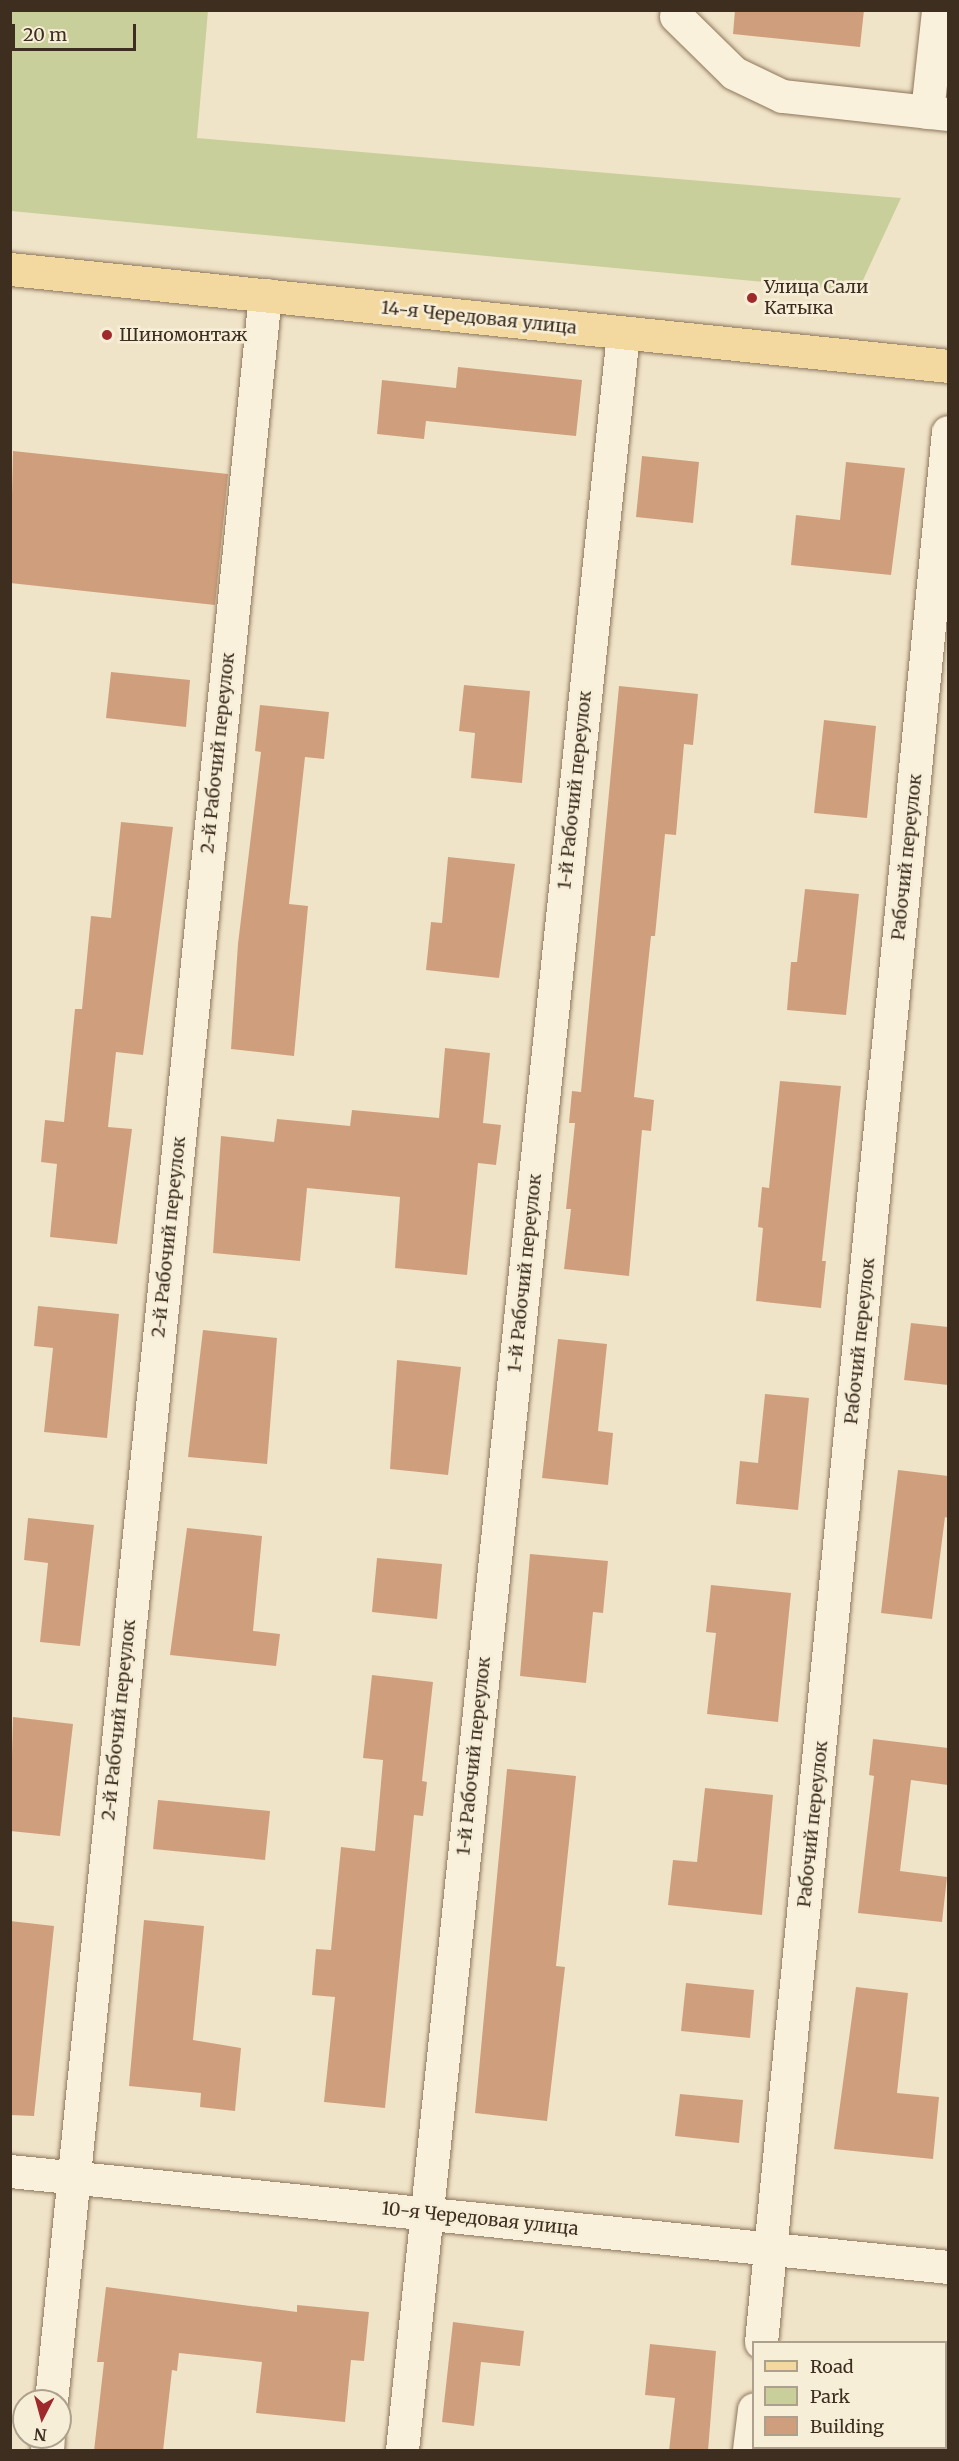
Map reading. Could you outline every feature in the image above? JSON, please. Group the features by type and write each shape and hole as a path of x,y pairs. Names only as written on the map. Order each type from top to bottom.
{"main road":[{"name":"14-я Чередовая улица","path":"10,269 948,366"}],"street":[{"path":"676,16 734,73 782,96 938,113 938,10"},
{"name":"2-й Рабочий переулок","path":"52,2389 265,296"},
{"name":"1-й Рабочий переулок","path":"402,2451 623,332"},
{"name":"Рабочий переулок","path":"761,2341 948,432"},
{"name":"10-я Чередовая улица","path":"10,2171 948,2267"},
{"path":"749,2451 752,2420"}],"green space":[{"path":"10,11 208,11 197,138 901,198 858,291 11,211"}],"building":[{"path":"735,10 864,10 860,47 733,34"},
{"path":"458,367 582,380 576,436 426,421 424,439 377,434 382,380 456,388"},
{"path":"13,451 228,474 215,605 10,583"},
{"path":"642,456 699,462 693,523 636,517"},
{"path":"846,462 905,468 891,575 791,565 796,515 840,520"},
{"path":"111,672 190,680 186,727 106,718"},
{"path":"464,685 530,691 522,783 471,778 475,733 459,731"},
{"path":"619,686 698,694 693,745 684,744 676,835 665,834 655,936 651,936 634,1097 654,1100 651,1131 642,1130 629,1276 564,1269 571,1209 566,1209 575,1123 569,1123 572,1091 581,1092"},
{"path":"260,705 329,712 324,759 305,757 289,904 308,906 294,1056 231,1049 238,944 261,752 255,751"},
{"path":"824,720 876,726 867,818 814,813"},
{"path":"121,822 173,827 143,1055 116,1052 108,1127 132,1129 117,1244 50,1237 57,1164 41,1162 45,1120 64,1122 75,1009 82,1009 91,916 111,918"},
{"path":"448,857 515,864 499,978 426,970 431,922 442,923"},
{"path":"805,889 859,894 846,1015 787,1010 791,962 797,962"},
{"path":"445,1048 490,1053 483,1123 501,1125 496,1165 478,1163 467,1275 395,1268 400,1197 307,1188 300,1261 213,1253 221,1136 274,1142 277,1119 350,1126 352,1110 439,1118"},
{"path":"780,1081 841,1086 822,1261 826,1261 821,1308 756,1301 763,1228 758,1227 762,1187 769,1188"},
{"path":"38,1306 119,1314 107,1438 44,1432 53,1348 34,1346"},
{"path":"911,1323 948,1327 948,1385 904,1380"},
{"path":"203,1330 277,1338 267,1464 188,1457"},
{"path":"558,1339 607,1344 598,1431 613,1433 608,1485 542,1478"},
{"path":"397,1360 461,1367 448,1475 390,1469"},
{"path":"765,1394 809,1398 798,1510 736,1504 740,1461 758,1463"},
{"path":"898,1470 948,1476 948,1518 945,1517 932,1619 881,1613"},
{"path":"28,1518 94,1525 80,1646 40,1642 48,1563 24,1560"},
{"path":"187,1528 262,1536 253,1631 280,1634 276,1666 170,1655"},
{"path":"530,1554 608,1561 603,1613 593,1612 586,1683 520,1676"},
{"path":"377,1558 442,1564 437,1619 372,1612"},
{"path":"711,1585 791,1593 778,1722 707,1714 716,1633 706,1632"},
{"path":"372,1675 433,1682 422,1781 427,1782 423,1816 414,1815 385,2108 324,2102 335,1997 312,1995 316,1949 331,1950 341,1847 375,1851 383,1760 363,1758"},
{"path":"13,1717 73,1724 60,1836 10,1831"},
{"path":"873,1739 948,1748 948,1785 911,1780 900,1871 947,1877 942,1922 858,1913 874,1776 869,1775"},
{"path":"507,1769 576,1776 556,1966 565,1967 547,2121 475,2113"},
{"path":"705,1788 773,1795 762,1915 668,1905 673,1860 697,1862"},
{"path":"158,1800 270,1811 265,1860 153,1849"},
{"path":"144,1920 204,1926 193,2040 241,2048 235,2111 200,2107 201,2093 129,2086"},
{"path":"10,1921 54,1926 34,2116 10,2115"},
{"path":"686,1983 754,1990 750,2038 681,2031"},
{"path":"856,1987 908,1993 897,2093 939,2097 933,2159 834,2149"},
{"path":"680,2094 743,2100 739,2143 675,2136"},
{"path":"106,2287 297,2312 297,2305 369,2312 364,2361 351,2360 345,2422 256,2413 262,2362 179,2353 177,2371 172,2370 163,2451 94,2451 104,2362 97,2362"},
{"path":"453,2322 524,2331 520,2366 481,2362 474,2426 442,2422"},
{"path":"650,2344 716,2351 708,2451 669,2451 675,2398 645,2395"}],"place":[{"name":"Улица Сали Катыка","path":"752,298"},
{"name":"Шиномонтаж","path":"107,335"}]}
